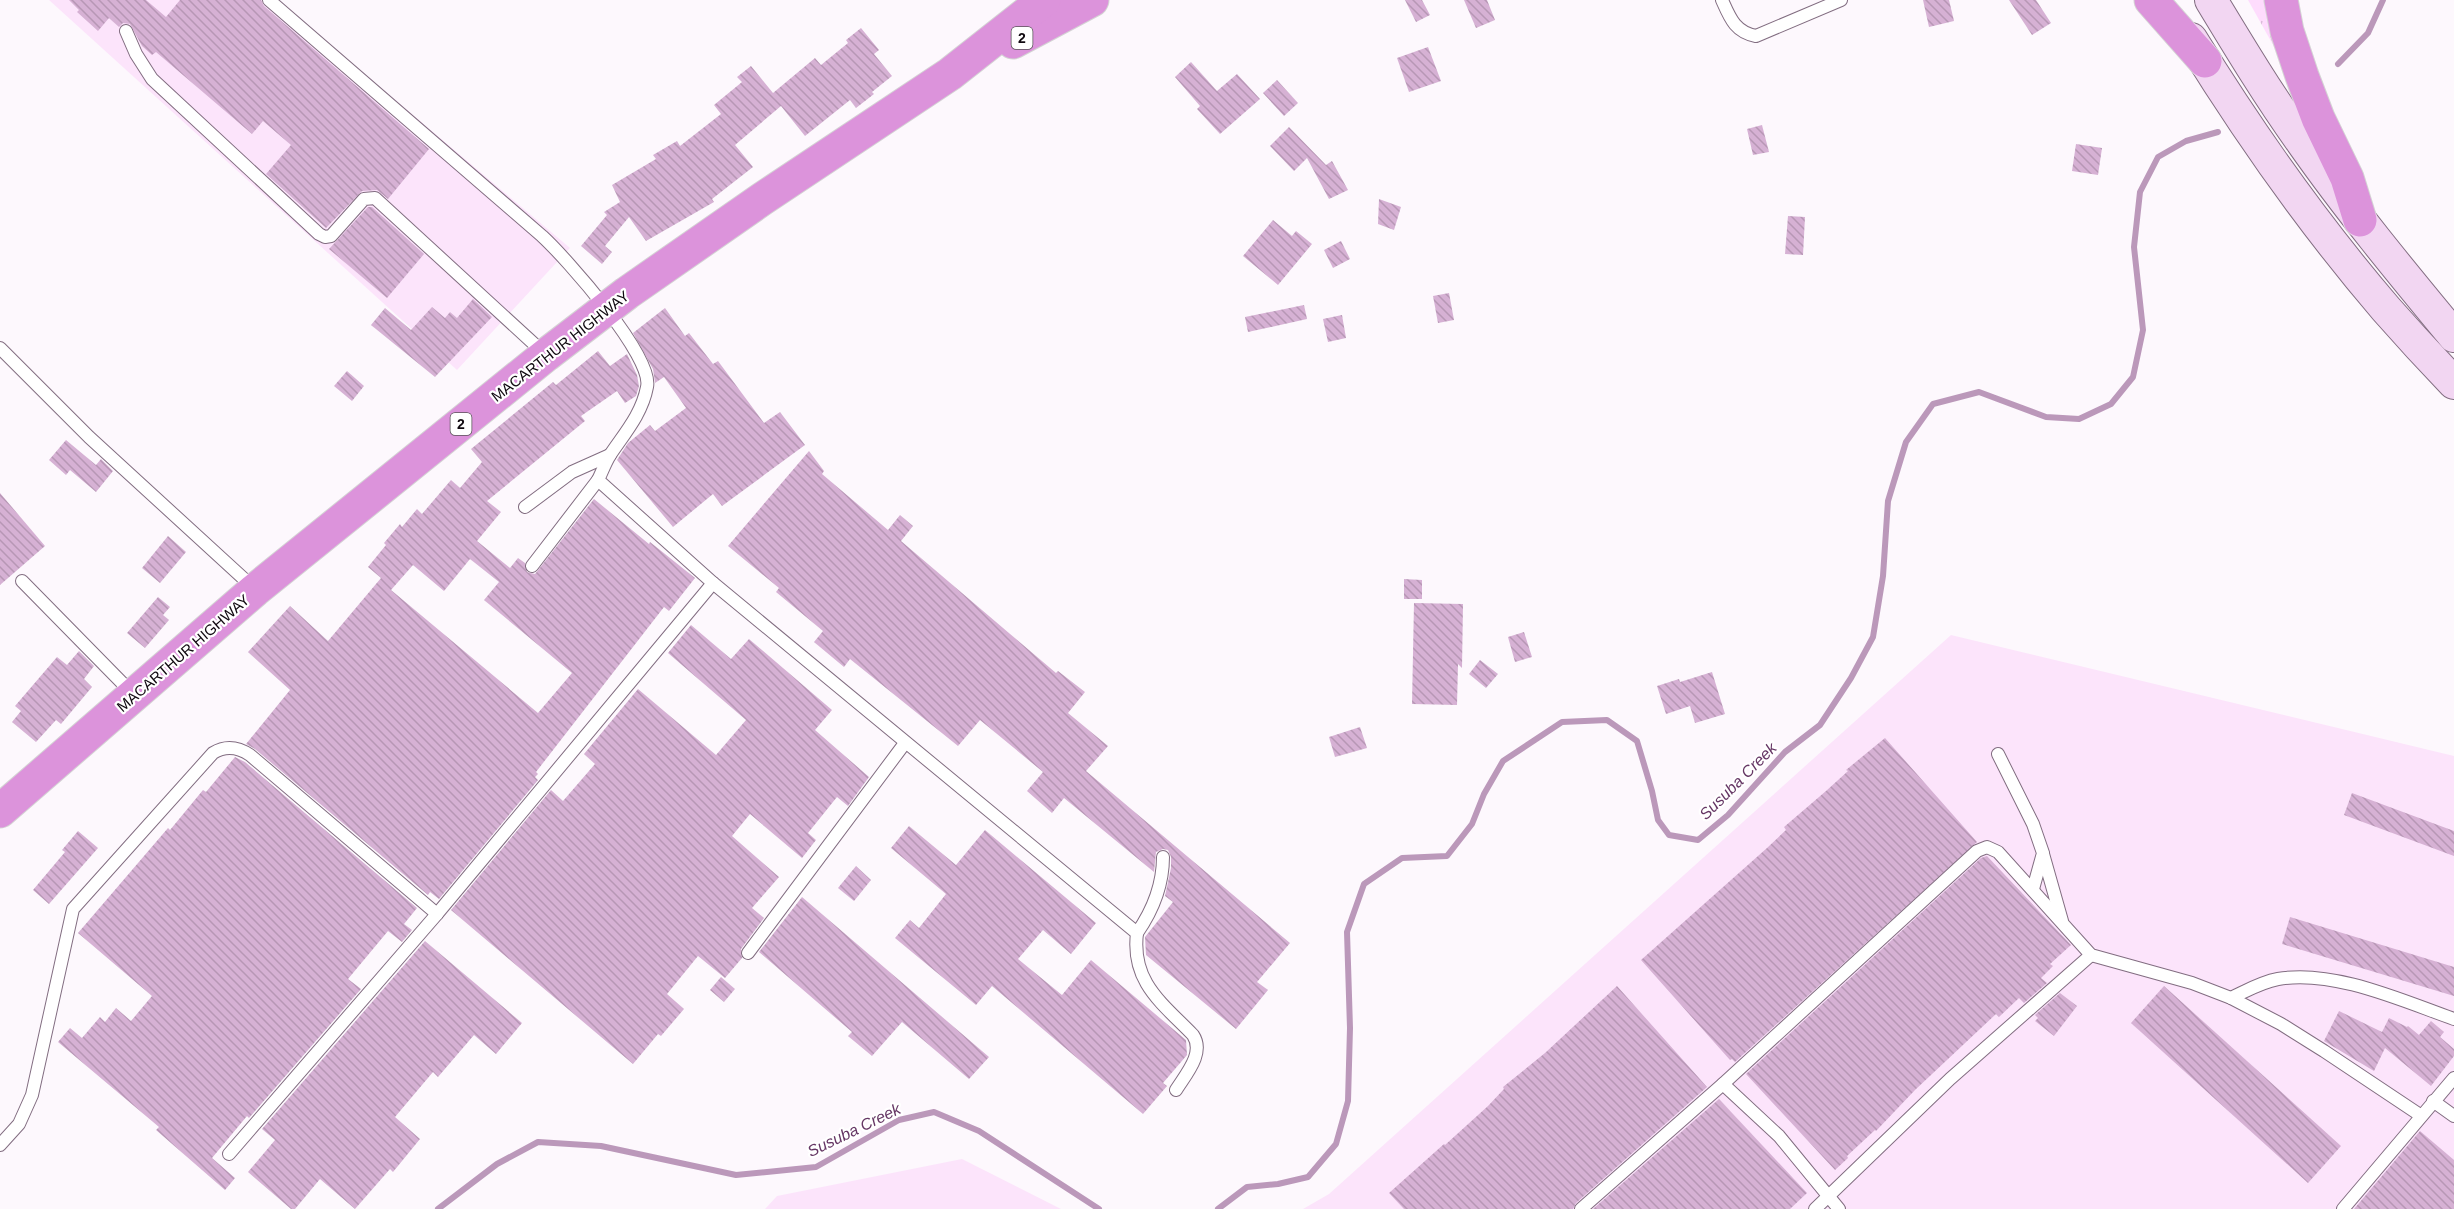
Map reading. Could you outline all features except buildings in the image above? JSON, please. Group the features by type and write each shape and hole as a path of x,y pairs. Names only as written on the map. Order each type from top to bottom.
{"highway":[{"path":"950,74 1001,13 1018,0"},
{"name":"MACARTHUR HIGHWAY","path":"0,811 255,590 546,355 605,310 762,199 950,74 1044,0"},
{"name":"MACARTHUR HIGHWAY","path":"950,74 1092,0"},
{"path":"2151,0 2205,61"},
{"path":"2282,0 2287,31 2302,76 2318,118 2347,178 2360,220"}],"main road":[{"path":"2168,0 2263,149 2345,259 2386,310 2454,383"},
{"path":"2211,0 2296,133 2360,220 2454,336"}],"lane":[{"path":"269,0 560,251 638,354 646,371 648,379 645,394 624,438 610,455 598,480 532,567"},
{"path":"1722,0 1737,28 1743,33 1756,36 1841,0"},
{"path":"126,31 136,54 152,79 319,234 325,237 330,236 364,198 375,198 546,355"},
{"path":"0,348 89,437 255,590"},
{"path":"525,507 572,472 610,455"},
{"path":"598,480 712,584 1137,933"},
{"path":"22,581 135,696"},
{"path":"229,1154 437,914 712,584"},
{"path":"748,953 906,743"},
{"path":"0,1145 18,1124 32,1095 73,909 207,758 220,749 237,748 250,755 437,914"},
{"path":"1998,754 2033,824 2062,922"},
{"path":"1581,1209 1723,1084 1977,850 1987,847 1998,852 2091,955 2192,983 2231,998 2298,1035 2421,1115"},
{"path":"2033,889 2043,853"},
{"path":"1164,857 1163,873 1156,901 1137,933 1137,958 1145,983 1193,1035 1198,1044 1196,1056 1176,1090"},
{"path":"1815,1209 1950,1079 2091,955"},
{"path":"2231,998 2277,979 2317,978 2373,991 2454,1019"},
{"path":"2343,1209 2454,1078"},
{"path":"1723,1084 1779,1136 1839,1209"},
{"path":"2433,1101 2454,1116"}],"shaded area":[{"path":"49,0 277,0 570,248 457,370"},
{"path":"1951,635 2454,756 2454,1209 1303,1209 1329,1194"},
{"path":"962,1159 1061,1209 765,1209 777,1196"}],"green space":[{"path":"2248,0 2269,0 2287,70"}],"waterway":[{"name":"Susuba Creek","path":"2338,64 2368,33 2383,0"},
{"name":"Susuba Creek","path":"1218,1209 1247,1187 1278,1184 1308,1177 1336,1144 1348,1101 1350,1028 1347,932 1364,884 1402,858 1447,856 1472,824 1484,794 1503,761 1562,722 1607,720 1637,741 1658,820 1669,835 1698,840 1728,815 1785,752 1820,725 1851,678 1873,637 1883,576 1888,501 1906,442 1933,404 1979,392 2046,417 2079,419 2111,404 2133,377 2143,330 2134,247 2140,192 2158,157 2186,141 2218,132"},
{"name":"Susuba Creek","path":"438,1209 497,1164 538,1142 601,1146 736,1175 816,1167 899,1120 934,1112 979,1131 1099,1209"}]}
